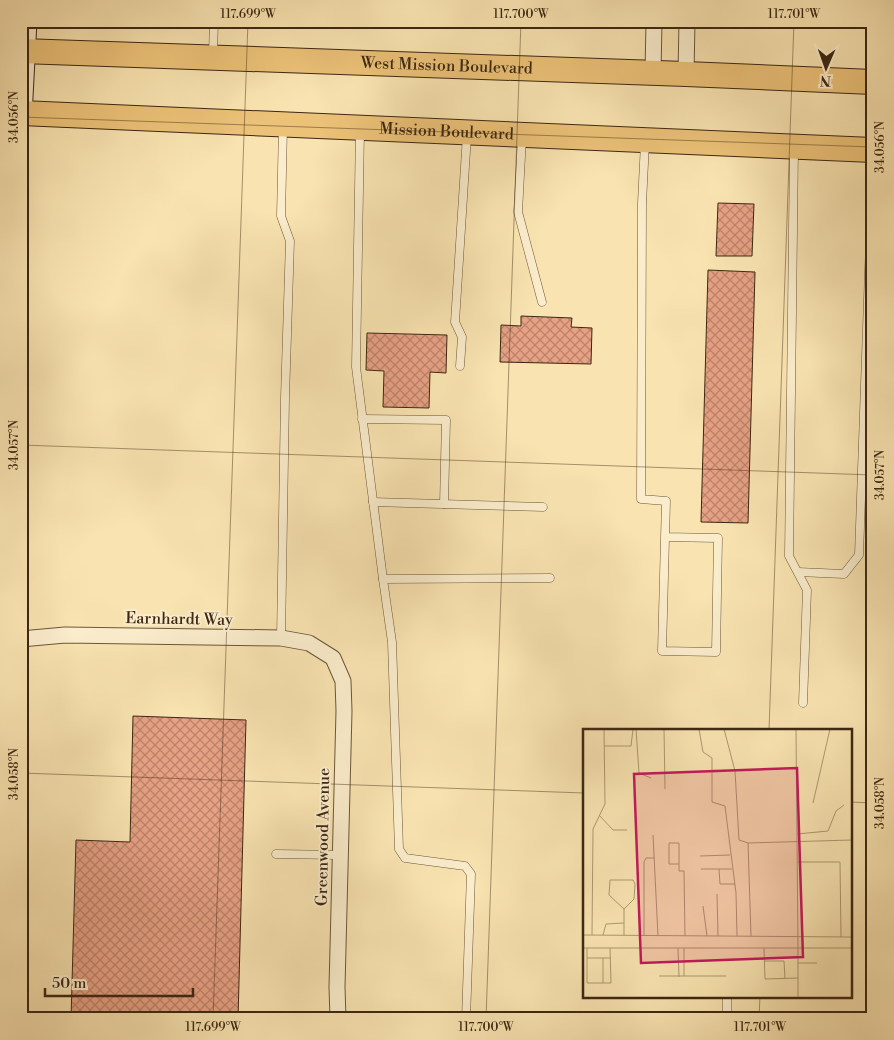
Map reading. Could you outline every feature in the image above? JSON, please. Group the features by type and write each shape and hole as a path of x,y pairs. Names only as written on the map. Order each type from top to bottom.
{"main road":[{"path":"21,114 26,21"},
{"name":"West Mission Boulevard","path":"23,52 873,82"},
{"name":"Mission Boulevard","path":"21,114 873,150"}],"street":[{"path":"653,73 654,21"},
{"path":"686,74 687,21"},
{"name":"Earnhardt Way","path":"21,639 65,636 280,638 309,643 333,658"},
{"name":"Greenwood Avenue","path":"333,658 343,681 344,704 337,987 338,1019"}],"lane":[{"path":"213,58 214,21"},
{"path":"280,638 290,241 281,216 283,125"},
{"path":"360,128 356,367 382,579 392,642 399,849 405,858 465,866 470,874 466,1019"},
{"path":"460,366 462,337 455,322 467,133"},
{"path":"522,135 518,212 542,302"},
{"path":"646,140 642,203 641,499 666,501 665,537 662,651 716,652 718,538 665,537"},
{"path":"794,147 790,556 807,590 803,703"},
{"path":"798,572 844,574 859,555 873,158"},
{"path":"362,419 446,420 444,504"},
{"path":"373,502 543,507"},
{"path":"382,579 550,578"},
{"path":"276,854 340,855"},
{"path":"727,998 727,1019"},
{"path":"800,1018 811,1019"}],"building":[{"path":"718,203 754,204 752,256 716,256"},
{"path":"708,270 755,272 748,523 701,522"},
{"path":"521,316 572,318 571,327 592,328 591,364 500,362 501,325 521,326"},
{"path":"367,333 447,335 446,373 430,372 429,408 383,407 384,371 366,370"},
{"path":"133,716 246,720 238,1019 71,1019 76,840 130,842"}]}
